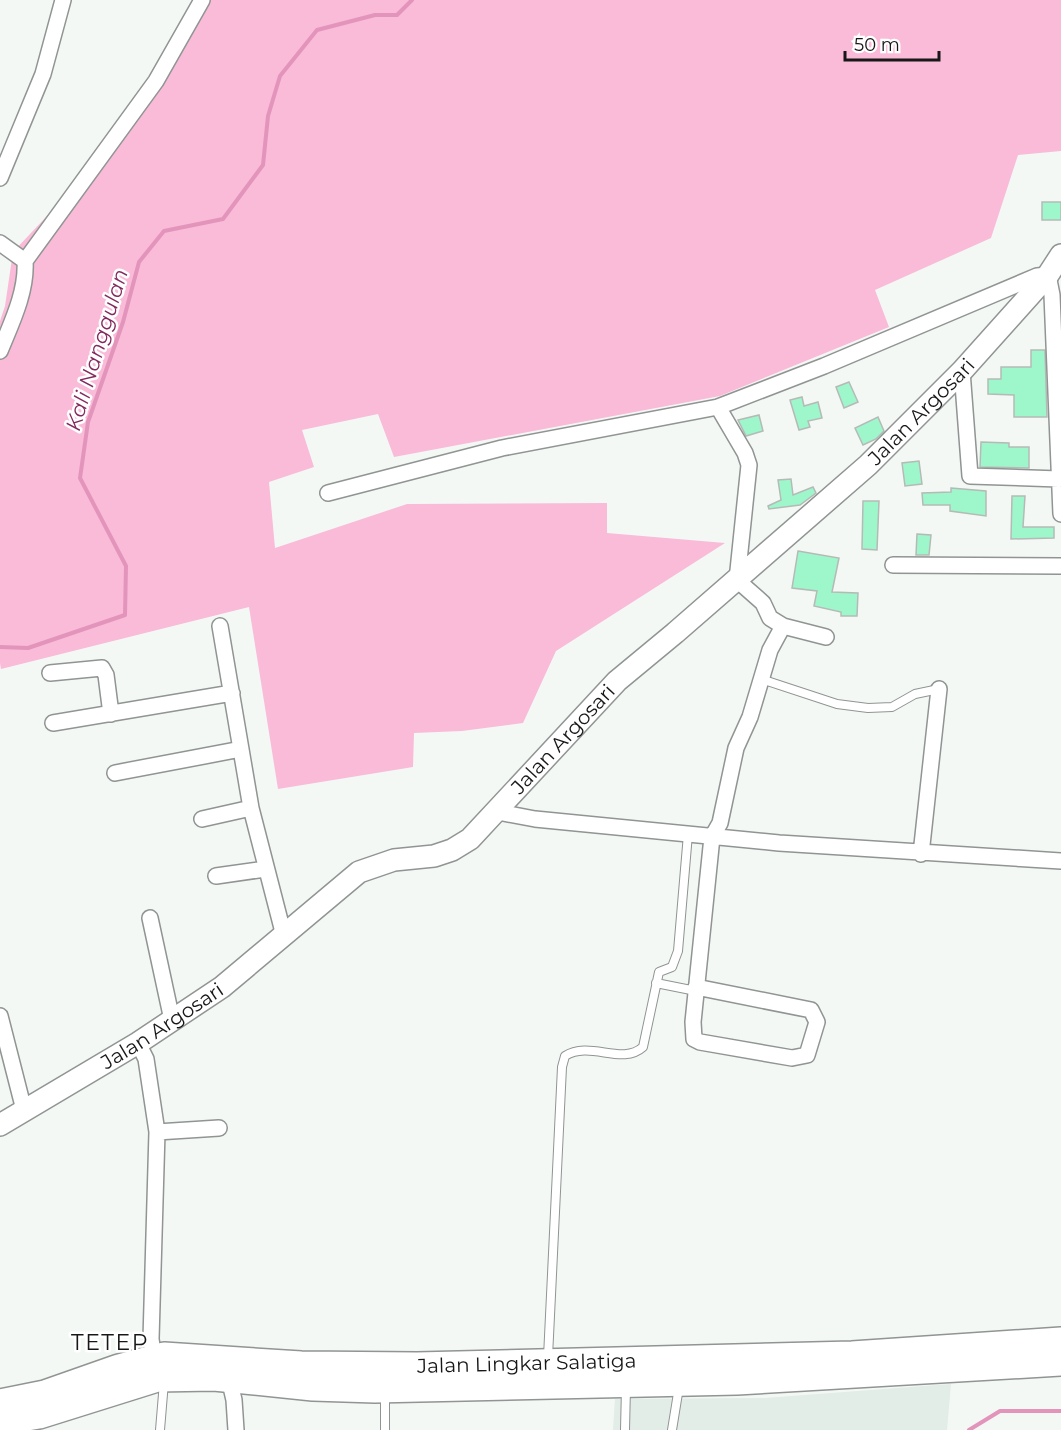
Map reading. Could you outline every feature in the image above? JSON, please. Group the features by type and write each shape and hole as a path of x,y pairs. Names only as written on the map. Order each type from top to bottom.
{"highway":[{"name":"Jalan Lingkar Salatiga","path":"227,1368 313,1387 385,1388 627,1382 680,1369 1061,1341"},
{"name":"Jalan Lingkar Salatiga","path":"0,1403 158,1371 301,1365 417,1366 547,1362 680,1369 748,1380 1061,1362"},
{"name":"Jalan Lingkar Salatiga","path":"0,1421 40,1422 158,1371"}],"street":[{"path":"0,178 43,74 63,0"},
{"path":"0,351 19,301 25,261 156,81 202,0"},
{"path":"0,243 25,261"},
{"name":"Jalan Argosari","path":"0,1125 138,1043 222,987 284,936 339,886 359,872 377,864 434,856 452,850 470,839 498,812 553,748 617,681 868,465 962,371 1048,275 1061,255"},
{"path":"328,493 502,448 718,407 824,366 1037,276 1048,275 1052,295 1061,514"},
{"path":"962,371 970,476 1059,479"},
{"path":"718,407 745,453 749,465 737,579 764,603 770,618 783,626 826,637"},
{"path":"893,566 1061,566"},
{"path":"220,626 251,808 284,936"},
{"path":"696,989 811,1010 817,1022 807,1056 792,1058 695,1041 692,1031 696,989 712,837 720,823 736,748 750,717 770,650 783,626"},
{"path":"50,673 102,668 106,675 111,714"},
{"path":"921,854 939,689"},
{"path":"53,723 232,693"},
{"path":"115,773 242,749"},
{"path":"202,819 251,808"},
{"path":"498,812 535,819 712,837 921,854 1061,861"},
{"path":"216,876 265,869"},
{"path":"150,918 172,1020"},
{"path":"0,1016 24,1110"},
{"path":"138,1043 146,1059 157,1132 151,1339 158,1371"},
{"path":"157,1132 219,1128"},
{"path":"227,1368 236,1430"}],"lane":[{"path":"761,679 837,704 868,708 892,707 915,694 939,689"},
{"path":"547,1362 562,1067 565,1056 574,1050 588,1049 624,1055 637,1053 643,1047 656,983 662,969 672,967 678,951 688,834"},
{"path":"656,983 696,989"},
{"path":"672,1430 680,1369"},
{"path":"158,1371 160,1430"},
{"path":"625,1430 627,1382"},
{"path":"385,1388 385,1430"}],"shaded area":[{"path":"197,0 1061,0 1061,151 1018,155 991,238 875,290 889,327 720,396 394,457 378,414 302,430 314,467 269,482 275,548 407,504 607,503 607,533 725,543 556,651 523,723 462,731 414,733 413,767 278,789 249,607 1,669 0,663 0,321 5,306 13,252 80,181 155,79"},
{"path":"951,1384 947,1430 613,1430 615,1399 765,1398"}],"building":[{"path":"1042,202 1061,202 1061,220 1042,220"},
{"path":"1031,350 1045,350 1047,417 1014,417 1014,395 988,394 988,379 1001,379 1001,367 1031,367"},
{"path":"849,382 858,402 844,408 836,387"},
{"path":"802,397 804,406 818,402 822,418 808,421 810,427 799,430 790,400"},
{"path":"759,415 763,431 746,436 738,420"},
{"path":"878,417 884,431 876,439 863,445 855,428"},
{"path":"981,442 1009,443 1009,447 1029,447 1029,468 980,467"},
{"path":"919,461 922,484 905,486 902,463"},
{"path":"791,479 793,495 813,487 816,493 800,505 769,509 768,506 781,500 778,480"},
{"path":"951,488 986,491 986,516 950,511 950,505 923,505 922,493 951,492"},
{"path":"1012,496 1025,496 1023,527 1054,527 1054,538 1011,539"},
{"path":"863,501 879,501 877,550 862,549"},
{"path":"917,534 931,535 929,555 916,555"},
{"path":"798,551 839,558 832,592 858,593 857,616 841,616 841,612 814,606 817,591 792,588"}],"waterway":[{"name":"Kali Nanggulan","path":"0,647 28,648 125,615 126,566 80,478 88,422 123,322 139,262 164,231 223,219 263,165 268,116 280,76 317,30 375,15 397,15 412,0"},
{"path":"969,1430 1000,1411 1061,1411"}],"district":[{"name":"TETEP","path":"110,1342"}]}
